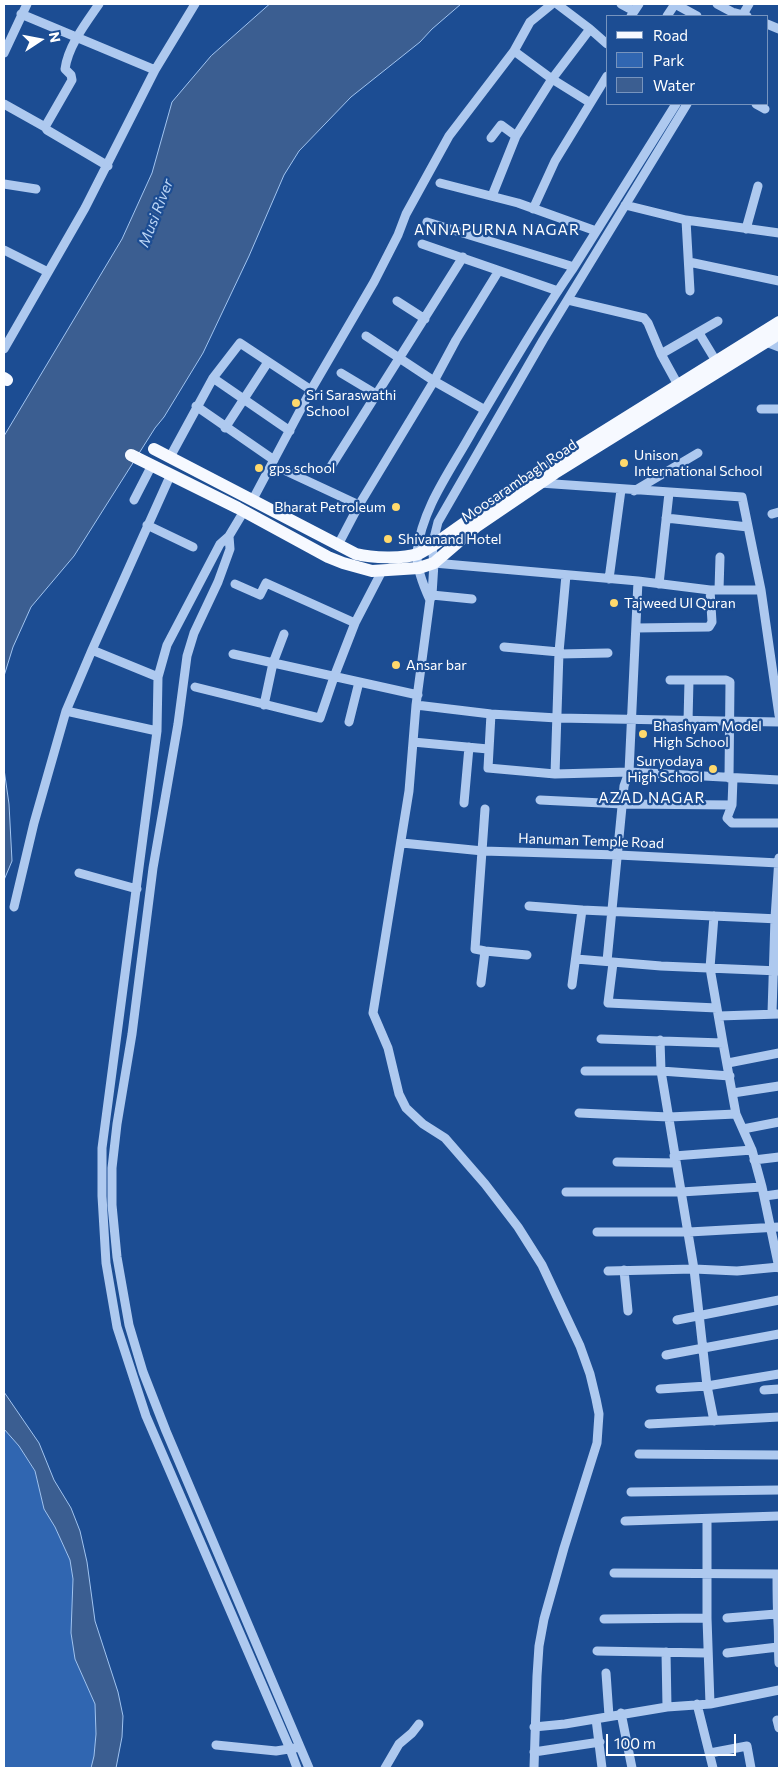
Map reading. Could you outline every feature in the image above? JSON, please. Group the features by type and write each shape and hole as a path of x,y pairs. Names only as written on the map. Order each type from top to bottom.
{"main road":[{"name":"Moosarambagh Road","path":"131,455 356,554 368,557 384,557 417,554 432,546 521,483 779,322"},
{"name":"Moosarambagh Road","path":"154,449 170,457 328,556 363,569 382,571 419,568 434,563 477,526 540,483 779,334"}],"street":[{"path":"4,53 27,4"},
{"path":"45,127 72,80 71,75 65,69 66,63 78,36 99,4"},
{"path":"4,349 108,166 156,70 196,4"},
{"path":"297,1768 146,1416 117,1327 106,1263 102,1196 102,1148 157,730 158,677 167,645 220,544 229,536 248,506 311,390 374,282 406,214 449,136 514,51 530,22 552,4"},
{"path":"557,4 606,43"},
{"path":"621,4 634,10"},
{"path":"717,4 733,11"},
{"path":"671,5 695,15"},
{"path":"21,14 78,36 156,70"},
{"path":"492,196 516,136 552,79 590,29"},
{"path":"514,51 552,79 589,102"},
{"path":"533,209 555,161 589,102 606,77"},
{"path":"4,104 108,166"},
{"path":"431,598 419,568 417,554 422,527 431,504 485,410 675,105"},
{"path":"534,1768 534,1727 539,1646 544,1619 564,1548 597,1443 599,1414 590,1374 580,1346 542,1265 531,1246 485,1184 445,1138 423,1124 406,1108 399,1094 388,1048 373,1013 409,791 416,706 431,598 434,563 432,546 438,522 543,340 687,105"},
{"path":"758,105 766,109"},
{"path":"491,138 501,124 516,136"},
{"path":"440,183 492,196 596,231"},
{"path":"4,184 36,189"},
{"path":"746,229 758,186"},
{"path":"625,205 686,220 779,233"},
{"path":"686,220 690,290"},
{"path":"427,222 574,267"},
{"path":"422,244 463,257 498,272 558,291"},
{"path":"4,250 48,272"},
{"path":"330,468 463,257"},
{"path":"689,262 779,281"},
{"path":"338,545 359,505 498,272"},
{"path":"568,300 644,318 648,322 661,354 678,386"},
{"path":"397,301 425,319"},
{"path":"661,354 718,321"},
{"path":"700,333 716,361"},
{"path":"366,336 434,381 485,410"},
{"path":"766,342 779,347"},
{"path":"170,457 212,378 240,343 311,390"},
{"path":"226,428 268,362"},
{"path":"341,373 376,394"},
{"path":"212,378 290,431"},
{"path":"196,406 274,460"},
{"path":"760,409 779,409"},
{"path":"633,491 698,453"},
{"path":"134,500 152,465"},
{"path":"286,471 359,505"},
{"path":"14,907 34,824 66,710 171,474"},
{"path":"540,483 633,491 742,497 761,590 779,715"},
{"path":"609,579 621,490"},
{"path":"659,584 669,493"},
{"path":"666,518 748,527"},
{"path":"147,525 194,547"},
{"path":"229,536 230,549 218,582 194,633 187,656 153,868 132,1034 117,1124 112,1168 112,1205 117,1257 129,1325 143,1372 166,1431 309,1768"},
{"path":"636,628 710,627 720,557"},
{"path":"434,563 638,581 715,590 761,590"},
{"path":"195,687 320,718 355,624 382,571"},
{"path":"555,774 559,653 566,575"},
{"path":"638,581 630,772 624,786 611,912 608,1003 718,1012 776,1013 779,858"},
{"path":"235,584 260,595 266,583 355,624"},
{"path":"431,598 472,599"},
{"path":"264,705 273,663 284,634"},
{"path":"504,647 559,653 608,654"},
{"path":"92,650 158,677"},
{"path":"232,654 418,695"},
{"path":"670,680 726,680 730,682 729,722 732,805 727,818 732,823 779,823"},
{"path":"688,722 689,680"},
{"path":"349,722 359,682"},
{"path":"416,706 491,714 557,718 631,718 688,722 779,722"},
{"path":"66,710 157,730"},
{"path":"491,714 488,768 555,774 630,772 779,780"},
{"path":"413,742 488,750"},
{"path":"464,803 469,747"},
{"path":"540,800 623,804 732,805"},
{"path":"485,808 475,949 527,955"},
{"name":"Hanuman Temple Road","path":"402,843 483,851 779,863"},
{"path":"79,873 137,889"},
{"path":"529,906 611,912 777,919"},
{"path":"572,985 582,910"},
{"path":"608,1272 694,1269 736,1271 779,1267 775,1228 752,1150 736,1114 710,968 714,916"},
{"path":"481,983 485,951"},
{"path":"576,959 710,968 776,970"},
{"path":"601,1039 723,1043"},
{"path":"660,1040 661,1071 694,1269 707,1386 714,1421"},
{"path":"728,1063 779,1053"},
{"path":"585,1070 661,1071 730,1076"},
{"path":"733,1093 779,1086"},
{"path":"579,1113 669,1117 736,1114"},
{"path":"743,1129 779,1122"},
{"path":"617,1162 675,1160 752,1150"},
{"path":"754,1160 779,1157"},
{"path":"566,1192 763,1192 779,1194"},
{"path":"597,1232 688,1232 775,1228"},
{"path":"624,1270 628,1311"},
{"path":"677,1320 779,1300"},
{"path":"666,1356 779,1334"},
{"path":"660,1389 707,1386 779,1374"},
{"path":"764,1390 779,1389"},
{"path":"649,1424 779,1418"},
{"path":"640,1454 779,1455"},
{"path":"632,1492 779,1490"},
{"path":"625,1521 779,1516"},
{"path":"707,1519 706,1618 710,1704"},
{"path":"614,1573 778,1574 779,1663"},
{"path":"604,1619 706,1618"},
{"path":"727,1618 778,1619"},
{"path":"727,1653 778,1647"},
{"path":"597,1651 707,1653"},
{"path":"666,1652 667,1707"},
{"path":"606,1673 609,1716"},
{"path":"534,1727 565,1724 667,1707 710,1704 779,1690"},
{"path":"697,1704 713,1768"},
{"path":"621,1714 632,1768"},
{"path":"596,1719 602,1768"},
{"path":"385,1768 399,1744 419,1724"},
{"path":"534,1752 600,1742"},
{"path":"216,1745 276,1751 301,1747"},
{"path":"710,1753 747,1746 752,1768"}],"green space":[{"path":"4,1429 19,1446 35,1472 44,1509 55,1527 70,1560 73,1579 71,1633 75,1659 95,1704 96,1734 91,1768 4,1768"}],"water":[{"name":"Musi River","path":"270,4 461,4 420,42 351,97 299,151 284,175 249,256 203,353 74,556 31,607 13,647 4,676 4,436 122,239 152,173 172,102 211,56"},
{"path":"4,769 9,804 12,861 4,880"},
{"path":"4,1392 39,1443 54,1480 71,1508 80,1531 87,1562 95,1621 118,1692 123,1716 122,1737 116,1768 91,1768 96,1734 95,1704 75,1659 71,1633 73,1579 70,1560 55,1527 44,1509 35,1471 19,1446 4,1429"}],"place":[{"name":"Sri Saraswathi School","path":"296,403"},
{"name":"Unison International School","path":"624,463"},
{"name":"gps school","path":"259,468"},
{"name":"Bharat Petroleum","path":"396,507"},
{"name":"Shivanand Hotel","path":"388,539"},
{"name":"Tajweed Ul Quran","path":"614,603"},
{"name":"Ansar bar","path":"396,665"},
{"name":"Bhashyam Model High School","path":"643,734"},
{"name":"Suryodaya High School","path":"713,769"}],"district":[{"name":"ANNAPURNA NAGAR","path":"497,230"},
{"name":"AZAD NAGAR","path":"652,798"}]}
